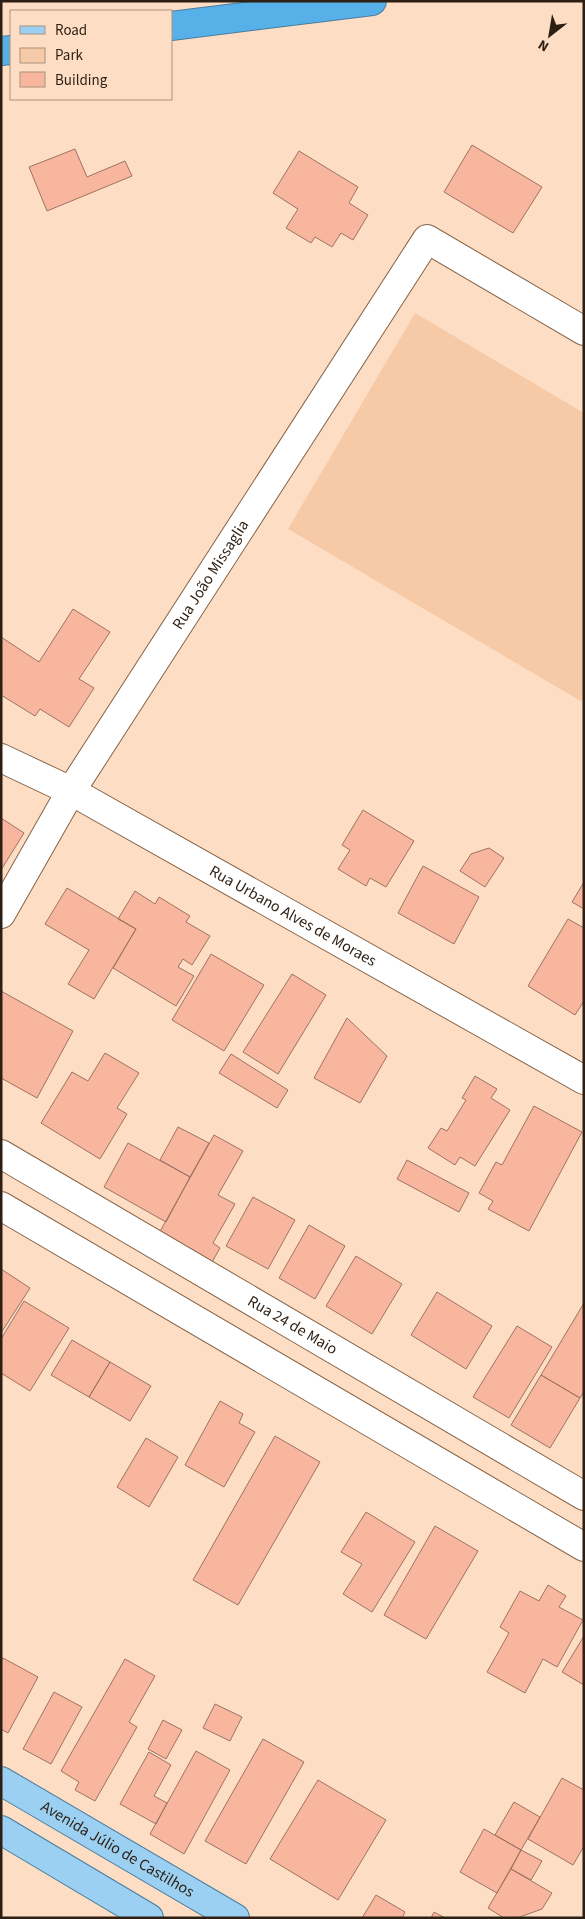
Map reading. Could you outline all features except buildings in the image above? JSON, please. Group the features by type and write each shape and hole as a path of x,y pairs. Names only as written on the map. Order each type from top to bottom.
{"highway":[{"path":"172,26 372,1"}],"main road":[{"name":"Avenida Júlio de Castilhos","path":"1,1781 232,1917"},
{"path":"1,1830 150,1918"}],"street":[{"name":"Rua João Missaglia","path":"1,914 72,791 427,239 584,331"},
{"name":"Rua Urbano Alves de Moraes","path":"1,758 72,791 584,1080"},
{"name":"Rua 24 de Maio","path":"1,1154 584,1496"},
{"path":"1,1206 584,1547"}],"green space":[{"path":"415,313 584,413 584,703 288,529"}]}
